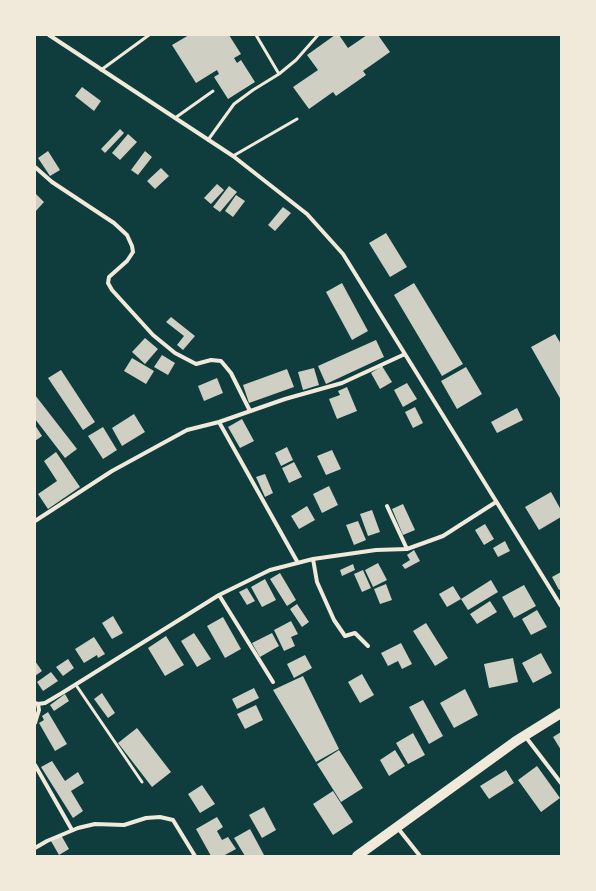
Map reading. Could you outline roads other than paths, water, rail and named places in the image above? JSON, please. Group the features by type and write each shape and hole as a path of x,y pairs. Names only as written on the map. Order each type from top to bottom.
{"main road":[{"path":"357,856 525,736 561,713"}],"street":[{"path":"49,35 233,156 307,214 343,254 561,606"},
{"path":"35,167 52,182 114,223 127,235 133,252 110,277 108,283 112,290 166,347 190,362 196,364 211,360 221,362 231,373 250,411"},
{"path":"35,521 112,471 187,430 218,422 285,399 342,383 405,354"},
{"path":"218,422 298,563"},
{"path":"35,723 39,710 36,704 45,703 76,685 219,595 270,570 313,559 376,550 406,549 442,536 496,502"},
{"path":"387,506 406,549"},
{"path":"313,559 317,582 334,620 345,636 356,633 368,646"},
{"path":"219,595 273,682"},
{"path":"525,736 561,783"},
{"path":"35,765 72,830"},
{"path":"35,848 72,830 95,824 124,825 146,818 160,817 173,820 195,856"},
{"path":"396,827 420,856"}],"lane":[{"path":"101,70 149,35"},
{"path":"256,35 280,74"},
{"path":"208,140 234,104 253,90 280,74 296,60 318,35"},
{"path":"175,118 213,91"},
{"path":"233,156 297,119"},
{"path":"76,685 142,782"}]}
